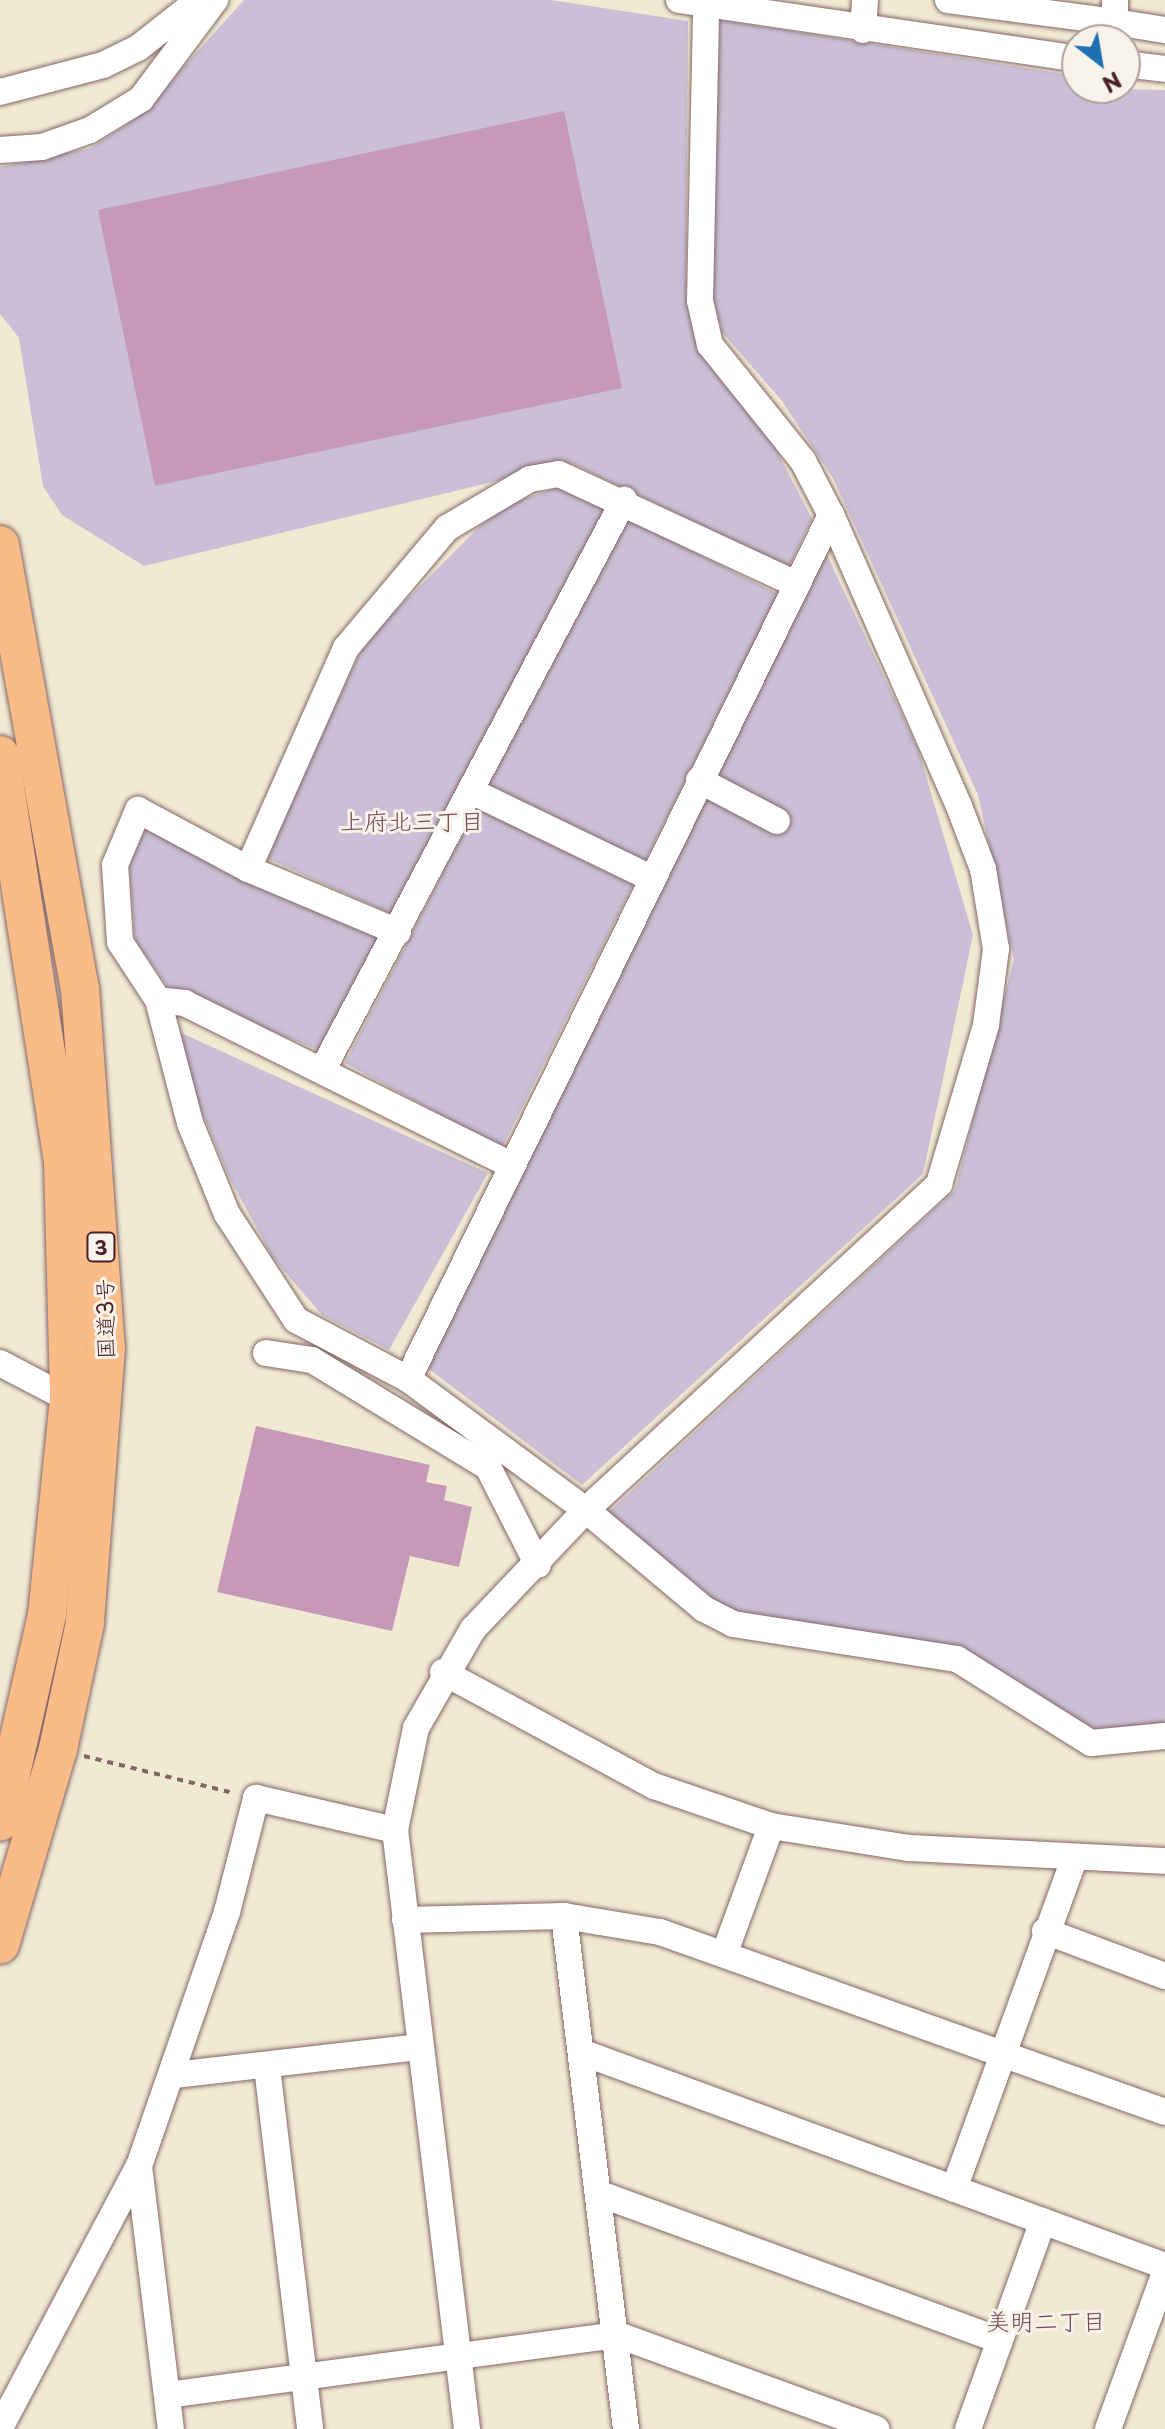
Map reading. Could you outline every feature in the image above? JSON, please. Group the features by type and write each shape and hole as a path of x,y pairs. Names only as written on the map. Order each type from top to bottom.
{"highway":[{"name":"国道3号","path":"0,545 78,973 98,1179 106,1348 85,1623 58,1749 0,1945"},
{"name":"国道3号","path":"0,755 63,1162 69,1399 47,1615 3,1802"}],"street":[{"path":"0,92 103,65 138,48 199,0"},
{"path":"0,150 42,147 90,130 141,99 215,0"},
{"path":"679,0 958,45 1061,57"},
{"path":"863,30 865,0"},
{"path":"958,45 954,1 1115,11 1165,30"},
{"path":"467,2429 462,2354 420,2047 395,1830 416,1728 443,1672 473,1629 538,1565 586,1510 939,1184 986,1025 996,949 983,869 831,515 803,461 710,345 700,301 706,4"},
{"path":"1141,66 1165,69"},
{"path":"248,869 346,648 447,528 517,485 559,474 624,500 796,584"},
{"path":"323,1069 624,500"},
{"path":"408,1379 509,1164 831,515"},
{"path":"699,780 777,821"},
{"path":"471,791 651,878"},
{"path":"398,932 248,869 138,810 115,865 120,942 158,1000 190,1123 227,1214 276,1294 296,1320 408,1379 586,1510 704,1609 733,1624 957,1659 1091,1743 1165,1736"},
{"path":"158,1000 185,1003 509,1164"},
{"path":"266,1353 312,1360 488,1467 538,1565"},
{"path":"0,1363 69,1399"},
{"path":"443,1672 654,1786 771,1826 909,1848 1165,1861"},
{"path":"0,2428 139,2166 174,2075 256,1798 395,1830"},
{"path":"725,1952 771,1826"},
{"path":"954,2189 1045,1931 1075,1857"},
{"path":"405,1920 564,1916 725,1952 1165,2112"},
{"path":"564,1916 618,2335 626,2429"},
{"path":"1045,1931 1165,1976"},
{"path":"174,2075 267,2067 420,2047"},
{"path":"581,2052 1165,2266"},
{"path":"267,2067 310,2429"},
{"path":"139,2166 171,2429"},
{"path":"600,2194 1000,2340"},
{"path":"968,2429 1043,2221"},
{"path":"1108,2429 1165,2272"},
{"path":"168,2395 618,2335 876,2429"}],"path":[{"path":"58,1749 256,1798"}],"shaded area":[{"path":"244,0 551,0 688,21 686,297 697,345 762,422 812,519 789,567 571,463 144,566 62,515 43,486 19,338 0,314 0,167 91,148 138,117"},
{"path":"720,20 1061,73 1061,104 1141,104 1141,89 1165,90 1165,1723 1091,1731 940,1643 766,1623 721,1606 608,1513 955,1190 1014,959 978,795 833,478 782,401 722,332 710,285"},
{"path":"561,487 607,509 394,915 264,857 366,640 500,506"},
{"path":"626,518 778,594 502,1148 345,1063"},
{"path":"826,553 918,749 973,935 923,1174 582,1485 425,1366"},
{"path":"146,829 381,936 321,1051 171,991 135,940 129,863"},
{"path":"166,1026 488,1173 389,1350 322,1315 273,1258 230,1179"}],"building":[{"path":"564,111 622,388 155,486 98,210"},
{"path":"256,1426 430,1465 426,1482 447,1486 444,1500 472,1507 459,1567 410,1556 392,1631 217,1592"}],"district":[{"name":"上府北三丁目","path":"412,821"},
{"name":"美明二丁目","path":"1046,2321"}]}
